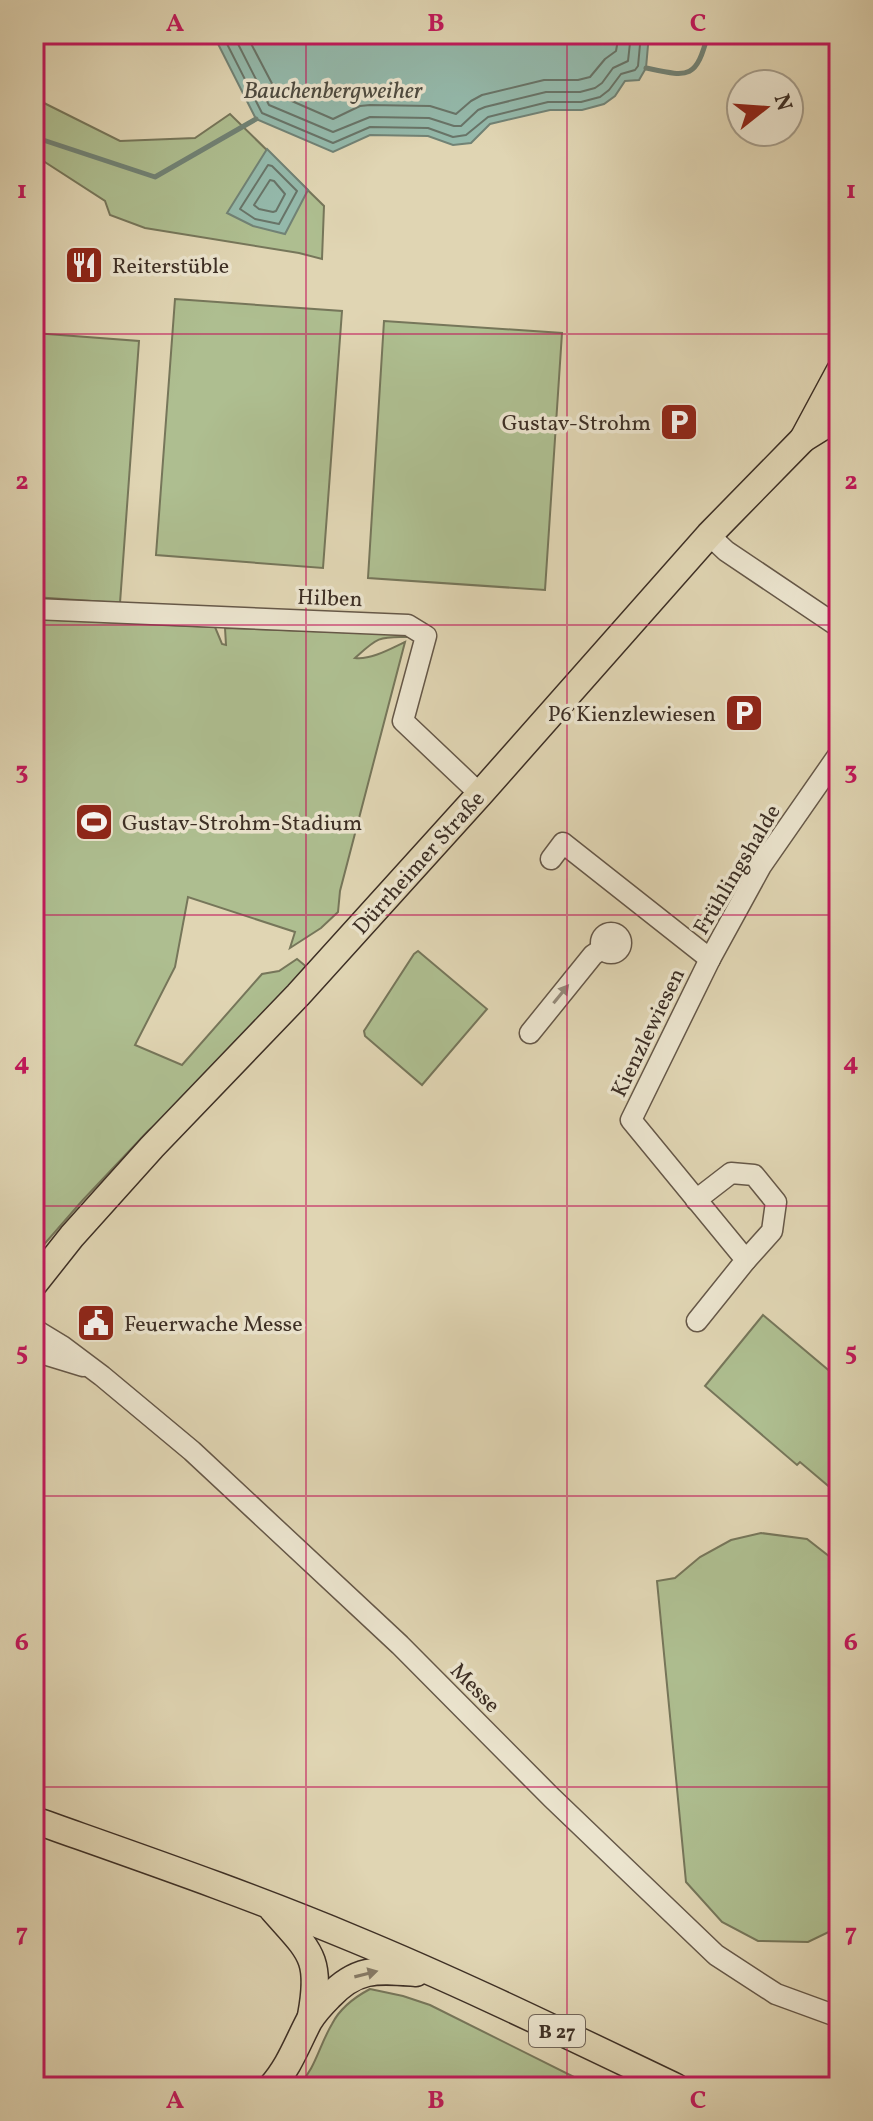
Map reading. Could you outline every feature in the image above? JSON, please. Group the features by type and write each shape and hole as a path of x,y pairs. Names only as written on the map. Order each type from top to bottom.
{"main road":[{"name":"Dürrheimer Straße","path":"803,439 839,372"},
{"name":"Dürrheimer Straße","path":"38,1275 152,1147 298,995 709,535 803,439 832,421 839,412"},
{"name":"B 27","path":"34,1820 268,1904 439,1975 676,2087"},
{"path":"268,1904 308,1950 316,1986 310,2019 293,2056 271,2087"},
{"path":"310,2019 339,1986 359,1974 381,1970 439,1975"}],"street":[{"path":"709,535 726,551 839,627"},
{"name":"Hilben","path":"34,609 408,625 426,636 403,721 480,794"},
{"name":"Frühlingshalde","path":"551,859 563,843 710,959 762,864 839,754"},
{"path":"530,1033 593,955 602,949"},
{"name":"Kienzlewiesen","path":"710,959 631,1120 746,1260"},
{"path":"696,1200 731,1173 754,1175 776,1202 772,1231 697,1321"},
{"name":"Messe","path":"34,1329 91,1368 192,1451 400,1645 551,1797 716,1955 776,1994 839,2017"},
{"name":"Messe","path":"34,1351 91,1368"}],"shaded area":[{"path":"34,98 120,141 195,138 230,114 324,206 322,259 145,228 110,215 105,201 34,155"},
{"path":"175,299 342,311 323,568 156,555"},
{"path":"384,321 562,333 545,590 368,578"},
{"path":"34,333 139,341 120,603 34,597"},
{"path":"34,619 215,627 222,644 226,645 225,628 407,637 378,640 355,658 374,656 405,642 340,891 338,912 321,928 290,948 295,932 188,897 175,967 135,1045 182,1065 262,974 279,971 297,959 308,968 176,1107 148,1131 34,1256"},
{"path":"418,951 487,1009 422,1085 365,1036 364,1031"},
{"path":"763,1315 839,1379 839,1495 800,1462 797,1465 705,1386"},
{"path":"761,1533 807,1539 839,1564 839,1927 808,1942 758,1941 722,1922 686,1882 657,1581 675,1578 700,1557 731,1540"},
{"path":"370,1989 430,2005 594,2087 298,2087 339,2013 353,1999"}],"water":[{"name":"Bauchenbergweiher","path":"213,34 649,34 646,68 639,80 625,81 615,96 604,104 582,110 550,110 490,124 471,143 453,145 428,136 370,135 333,152 256,119"},
{"path":"267,149 308,190 285,234 253,226 227,213"}],"waterway":[{"path":"646,68 672,73 689,72 699,60 708,34"},
{"path":"34,137 155,177 256,119"}],"place":[{"name":"Reiterstüble","path":"84,265"},
{"name":"Gustav-Strohm","path":"679,422"},
{"name":"P6 Kienzlewiesen","path":"744,713"},
{"name":"Gustav-Strohm-Stadium","path":"94,822"},
{"name":"Feuerwache Messe","path":"96,1323"}]}
